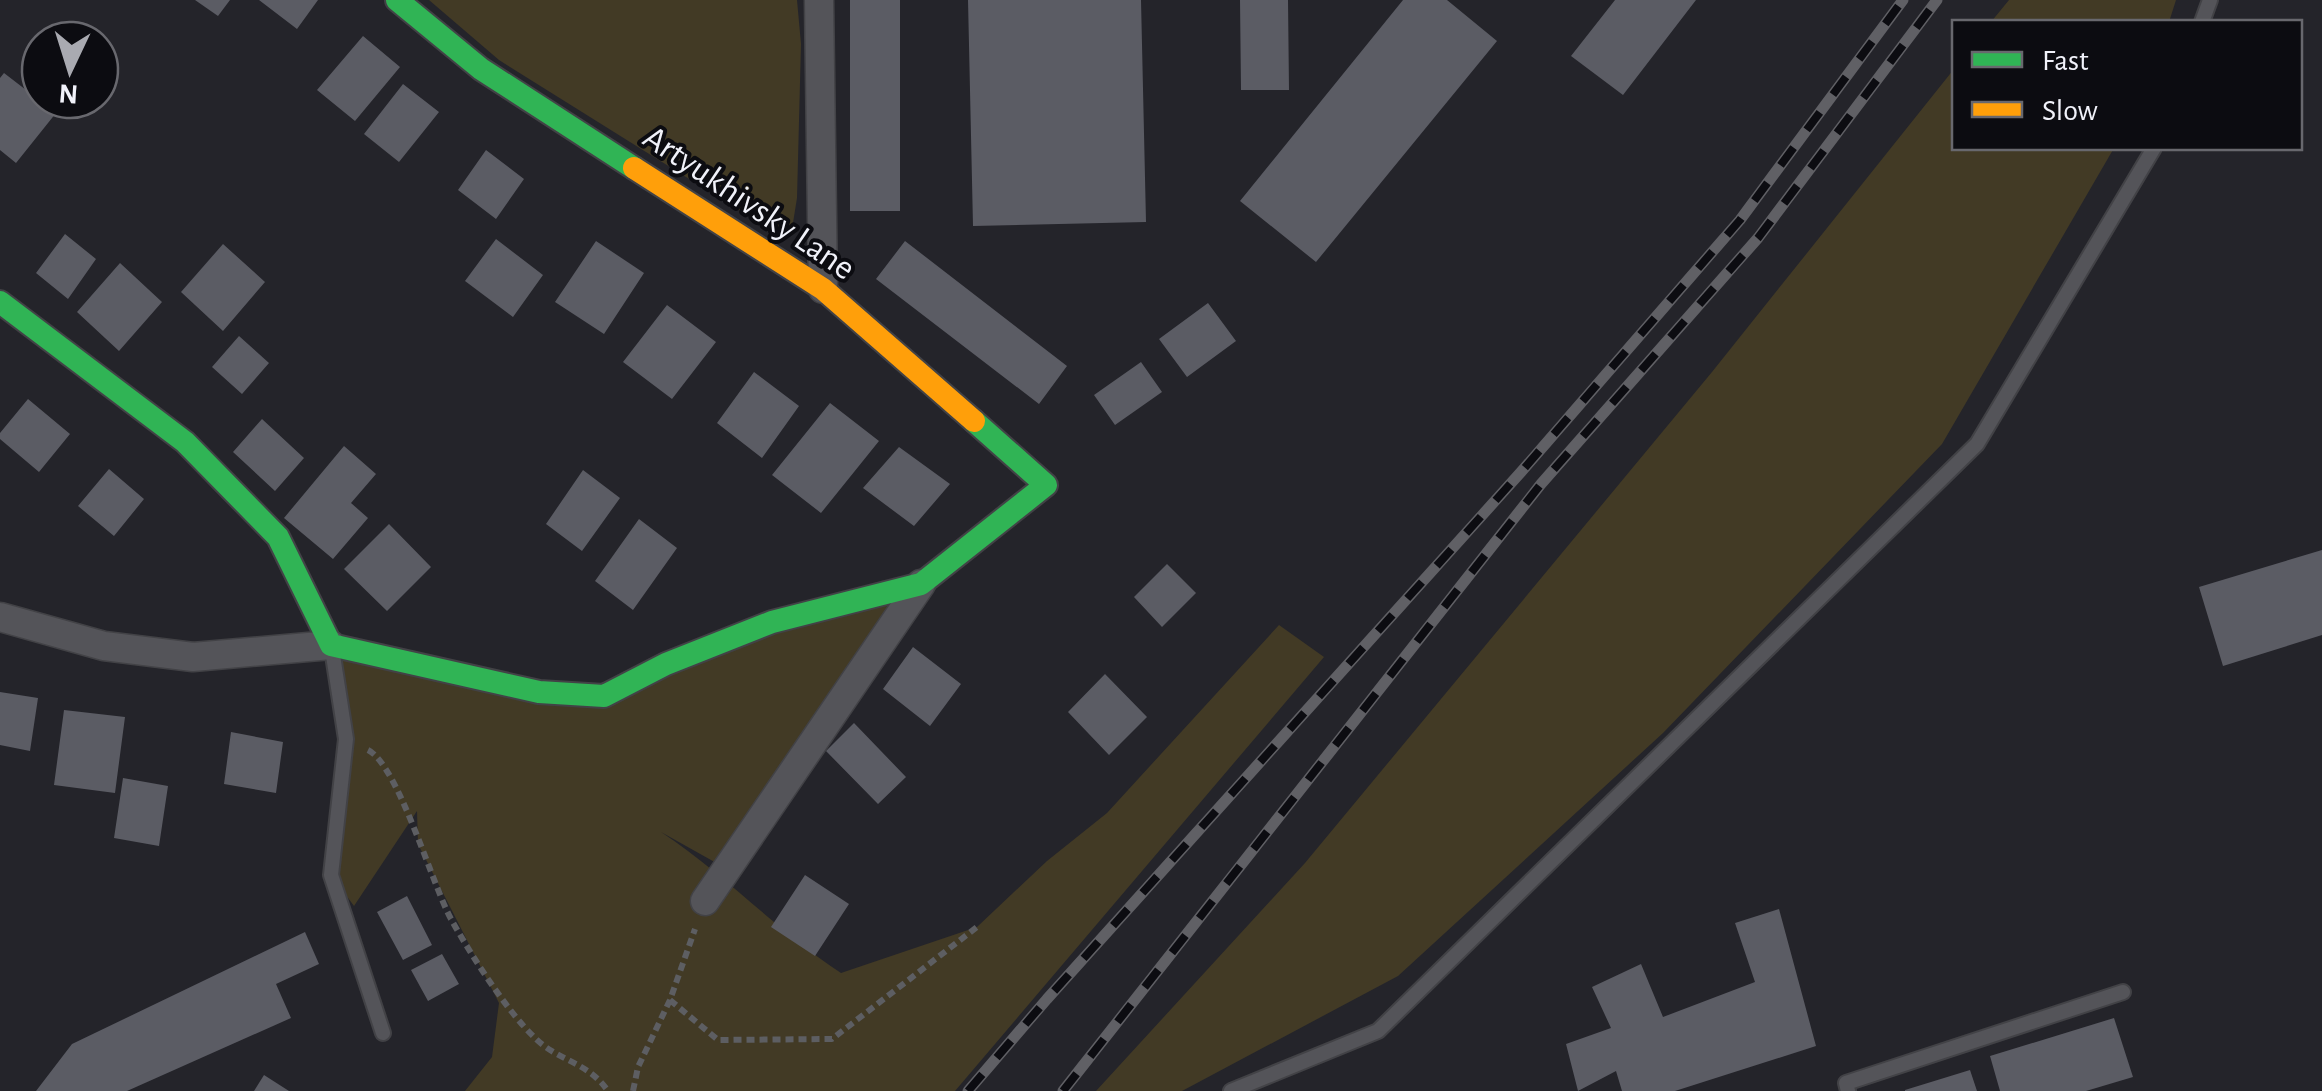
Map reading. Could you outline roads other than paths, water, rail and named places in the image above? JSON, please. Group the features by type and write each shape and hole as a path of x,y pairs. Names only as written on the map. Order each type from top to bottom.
{"street":[{"name":"Artyukhivsky Lane","path":"397,0 481,70 823,289 1046,484 920,584"},
{"path":"819,0 823,289"},
{"path":"0,302 185,442 278,537 331,645"},
{"path":"0,617 104,646 194,657 331,645 539,692 604,696 666,664 772,622 920,584"},
{"path":"706,901 920,584"}],"lane":[{"path":"1231,1091 1378,1031 1977,444 2153,150"},
{"path":"331,645 346,739 332,875 383,1034"},
{"path":"1848,1091 1846,1084 2123,992"}],"railway":[{"path":"968,1091 1521,472 1740,220 1903,0"},
{"path":"1063,1091 1541,484 1758,238 1937,0"}]}
